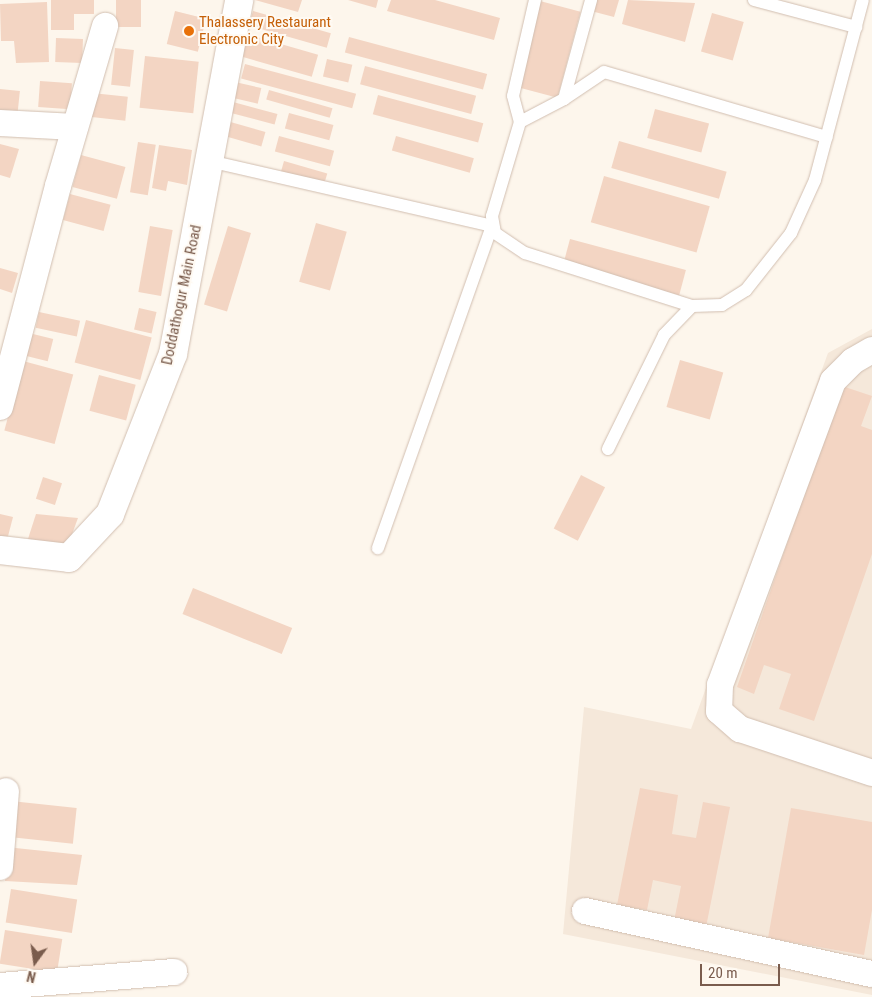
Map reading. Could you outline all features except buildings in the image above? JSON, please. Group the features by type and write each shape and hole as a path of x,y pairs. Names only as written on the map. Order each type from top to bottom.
{"street":[{"name":"Doddathogur Main Road","path":"0,550 69,558 110,514 173,354 239,0"},
{"path":"0,407 75,127 105,26"},
{"path":"0,123 75,127"},
{"path":"872,350 854,361 833,381 720,685 719,711 740,729 872,773"},
{"path":"0,868 6,791"},
{"path":"585,911 872,974"},
{"path":"0,986 174,972"}],"lane":[{"path":"378,548 492,226 494,204 520,122 513,96 535,0"},
{"path":"564,99 591,0"},
{"path":"754,0 856,27"},
{"path":"209,161 492,226 502,240 525,253 692,306 722,305 746,290 772,260 791,233 811,189 863,0"},
{"path":"520,122 564,99 604,72 827,136"},
{"path":"608,449 664,335 692,306"}],"shaded area":[{"path":"872,329 872,995 563,934 584,707 691,729 828,353"}],"place":[{"name":"Thalassery Restaurant Electronic City","path":"189,31"}]}
